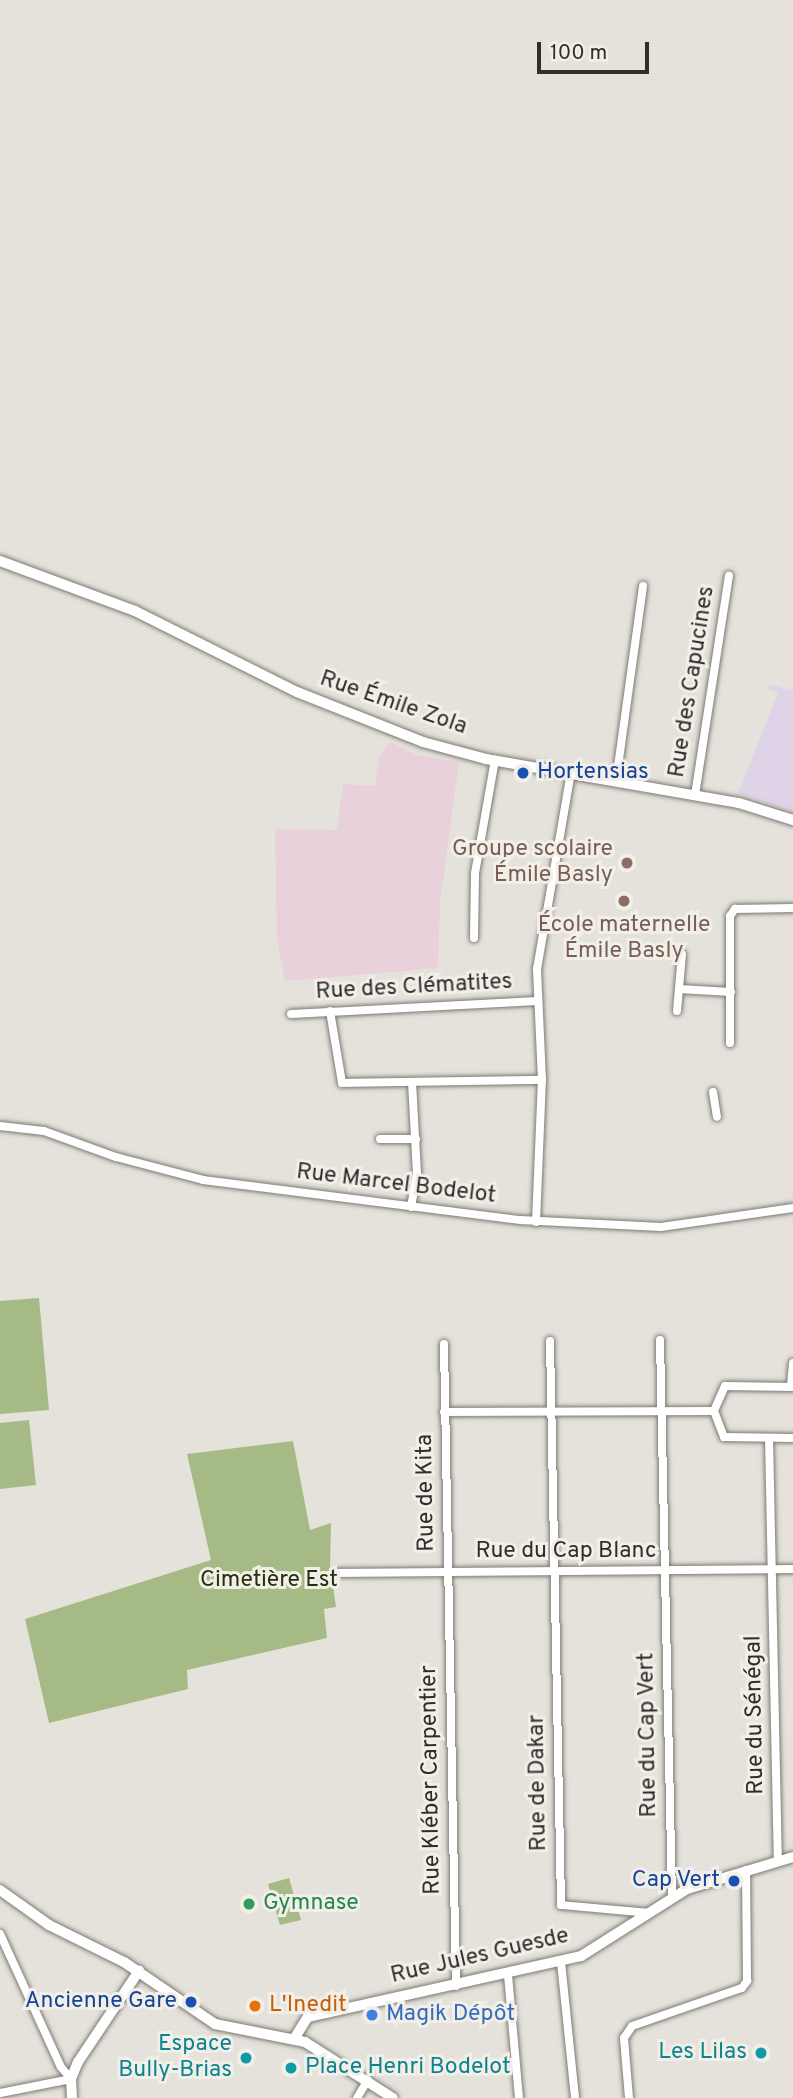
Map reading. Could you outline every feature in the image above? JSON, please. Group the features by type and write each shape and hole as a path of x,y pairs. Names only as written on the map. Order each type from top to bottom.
{"street":[{"name":"Rue Émile Zola","path":"0,561 135,611 358,720 495,760 739,803 793,820"},
{"name":"Rue des Capucines","path":"695,795 729,576"},
{"path":"616,782 643,586"},
{"path":"474,937 475,873 495,760"},
{"path":"537,1222 542,1080 538,1001 539,953 571,773"},
{"path":"730,1043 730,916 735,909 793,908"},
{"path":"677,1011 682,954"},
{"path":"679,989 731,992"},
{"name":"Rue des Clématites","path":"291,1014 538,1001"},
{"path":"330,1011 342,1083 542,1080"},
{"path":"411,1207 416,1139 412,1083"},
{"path":"713,1092 717,1117"},
{"name":"Rue Marcel Bodelot","path":"0,1126 44,1131 116,1157 203,1180 537,1222 661,1227 793,1208"},
{"path":"380,1139 416,1139"},
{"name":"Rue du Cap Vert","path":"660,1340 672,1898"},
{"path":"550,1341 555,1571"},
{"name":"Rue de Kita","path":"444,1344 447,1573"},
{"path":"793,1363 792,1386 725,1386 713,1411 723,1437 793,1438"},
{"path":"444,1412 713,1411"},
{"name":"Rue du Sénégal","path":"769,1438 774,1570 778,1860"},
{"name":"Rue du Cap Blanc","path":"338,1573 793,1569"},
{"name":"Rue de Dakar","path":"555,1571 561,1905 649,1913"},
{"name":"Rue Kléber Carpentier","path":"447,1573 456,1986"},
{"name":"Rue Jules Guesde","path":"294,2039 308,2017 508,1975 592,1951 672,1898 746,1870 793,1857"},
{"path":"629,2098 624,2038 632,2026 742,1988 747,1981 746,1870"},
{"path":"0,1890 49,1925 139,1971 215,2024 294,2039 320,2049 393,2098"},
{"path":"0,1934 72,2089"},
{"path":"561,1962 575,2098"},
{"path":"72,2089 78,2062 139,1971"},
{"path":"508,1975 519,2098"},
{"path":"357,2098 368,2080"},
{"path":"0,2093 46,2086 72,2089"}],"shaded area":[{"path":"768,684 793,691 793,812 738,794 778,693 766,689"},
{"path":"390,742 417,755 459,762 440,903 438,968 285,981 277,940 275,829 337,830 343,784 375,786 379,756"}],"green space":[{"path":"39,1298 49,1410 0,1414 0,1301"},
{"path":"29,1420 36,1485 0,1489 0,1423"},
{"name":"Cimetière Est","path":"293,1441 310,1530 331,1523 330,1568 336,1607 324,1609 327,1638 187,1670 188,1689 49,1723 25,1619 211,1560 187,1454"},
{"path":"289,1878 301,1920 280,1925 268,1884"}],"place":[{"name":"Hortensias","path":"523,773"},
{"name":"Groupe scolaire Émile Basly","path":"627,863"},
{"name":"École maternelle Émile Basly","path":"624,901"},
{"name":"Cap Vert","path":"734,1881"},
{"name":"Gymnase","path":"249,1904"},
{"name":"Ancienne Gare","path":"191,2002"},
{"name":"L'Inedit","path":"255,2006"},
{"name":"Magik Dépôt","path":"372,2015"},
{"name":"Les Lilas","path":"761,2053"},
{"name":"Espace Bully-Brias","path":"246,2058"},
{"name":"Place Henri Bodelot","path":"291,2068"}]}
